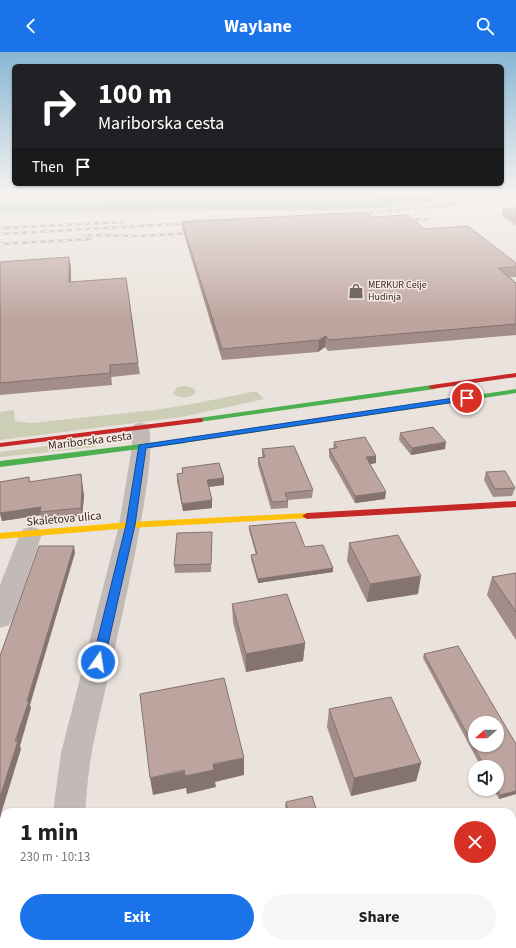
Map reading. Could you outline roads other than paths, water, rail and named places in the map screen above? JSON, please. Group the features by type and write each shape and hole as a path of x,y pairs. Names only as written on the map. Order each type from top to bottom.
{"main road":[{"name":"Mariborska cesta","path":"0,464 141,437 516,375"},
{"name":"Mariborska cesta","path":"0,445 141,437 516,391"},
{"name":"Skaletova ulica","path":"0,536 130,525 182,524 516,504"}],"street":[{"path":"69,808 76,753 130,525 141,437"},
{"path":"0,618 31,534"}],"railway":[{"path":"128,236 142,236"},
{"path":"0,244 91,239"}],"place":[{"name":"MERKUR Celje Hudinja","path":"356,291"}]}
